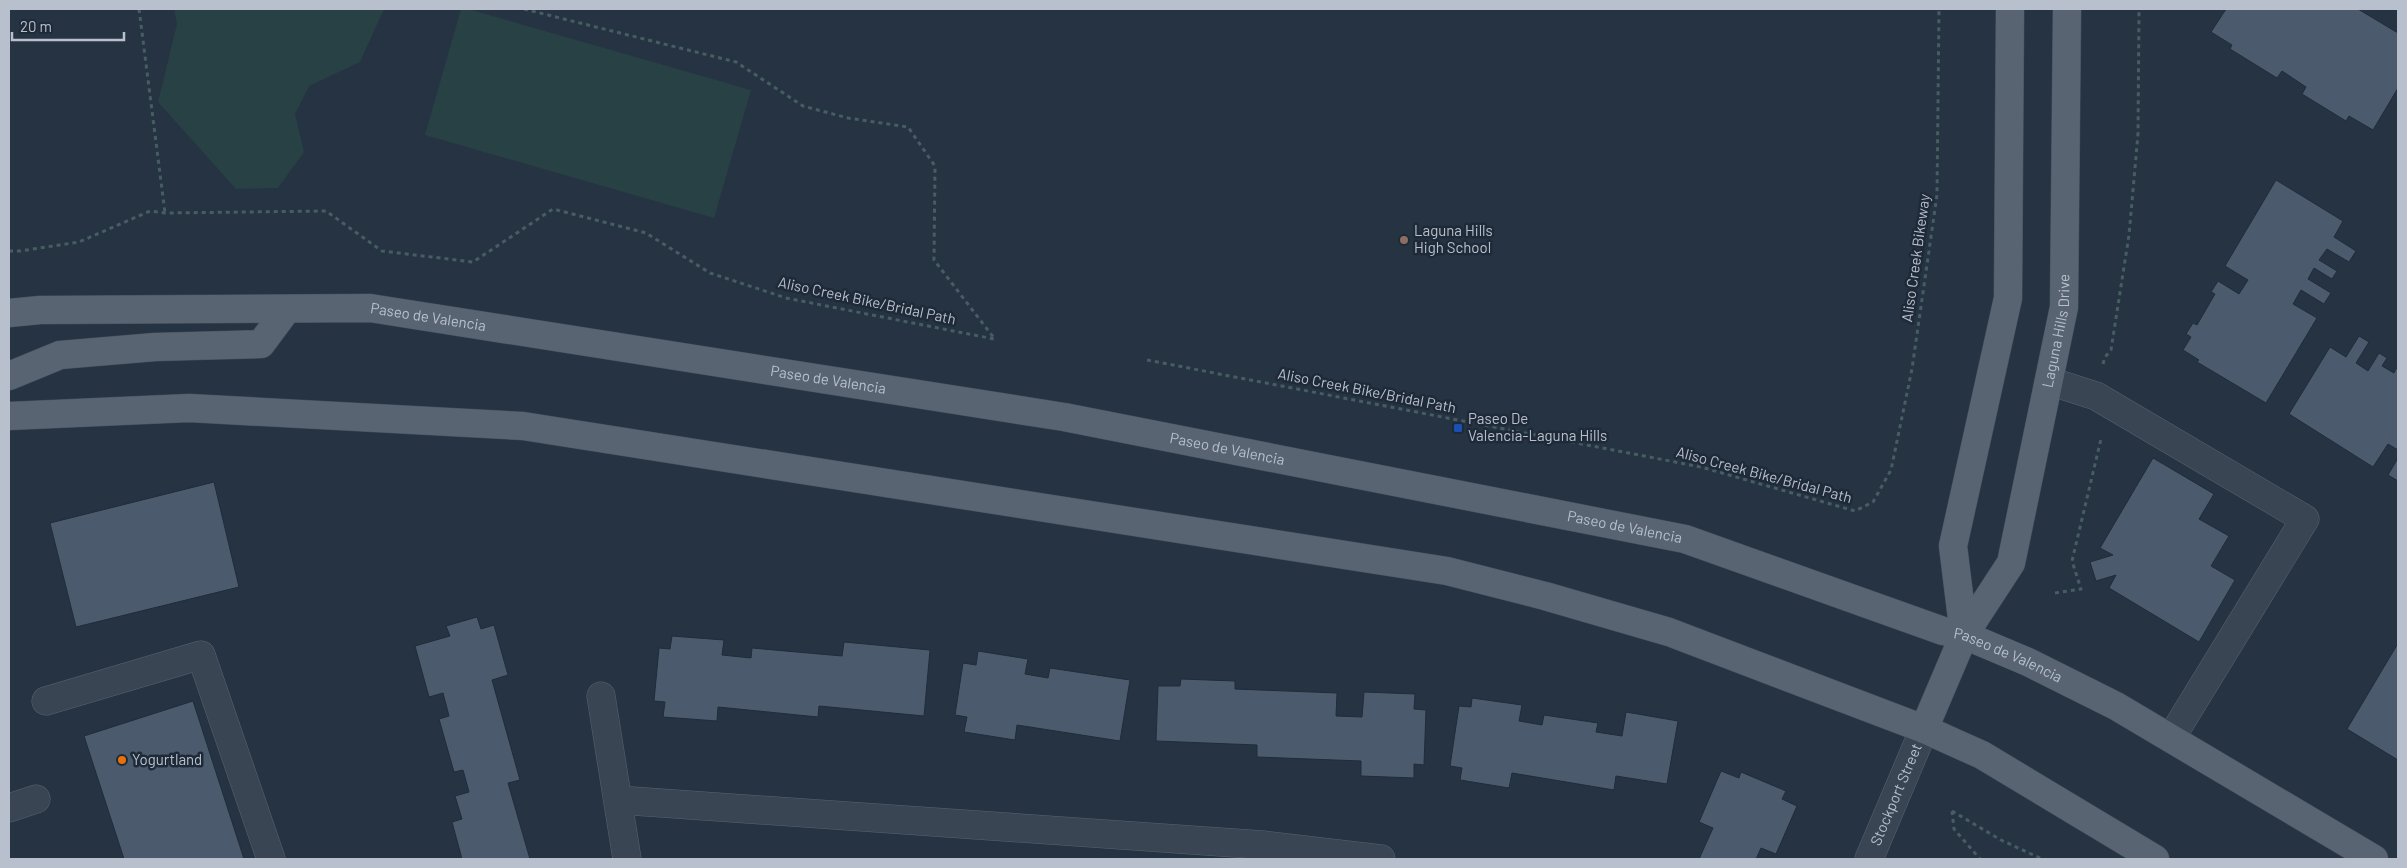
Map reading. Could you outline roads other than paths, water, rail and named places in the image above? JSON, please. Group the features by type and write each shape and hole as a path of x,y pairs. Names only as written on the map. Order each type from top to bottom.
{"main road":[{"path":"1964,635 1953,546 2008,298 2010,9"},
{"name":"Laguna Hills Drive","path":"1924,729 1964,635 2011,563 2064,306 2067,9"},
{"name":"Paseo de Valencia","path":"9,313 49,310 370,308 1064,417 1685,539 1934,627 1964,635 2028,662 2116,706 2374,859"},
{"path":"9,376 60,355 155,347 261,344 287,309"},
{"path":"9,416 189,408 523,426 1447,571 1545,596 1669,632 1924,729 1982,755 2154,859"}],"street":[{"path":"2049,381 2096,396 2305,519 2171,738"},
{"path":"46,701 202,655 271,859"},
{"path":"601,696 627,859"},
{"name":"Stockport Street","path":"1869,859 1924,729"},
{"path":"9,808 36,800"},
{"path":"618,800 1262,845 1381,859"}],"place":[{"name":"Laguna Hills High School","path":"1404,240"},
{"name":"Paseo De Valencia-Laguna Hills","path":"1458,428"},
{"name":"Yogurtland","path":"122,760"}]}
